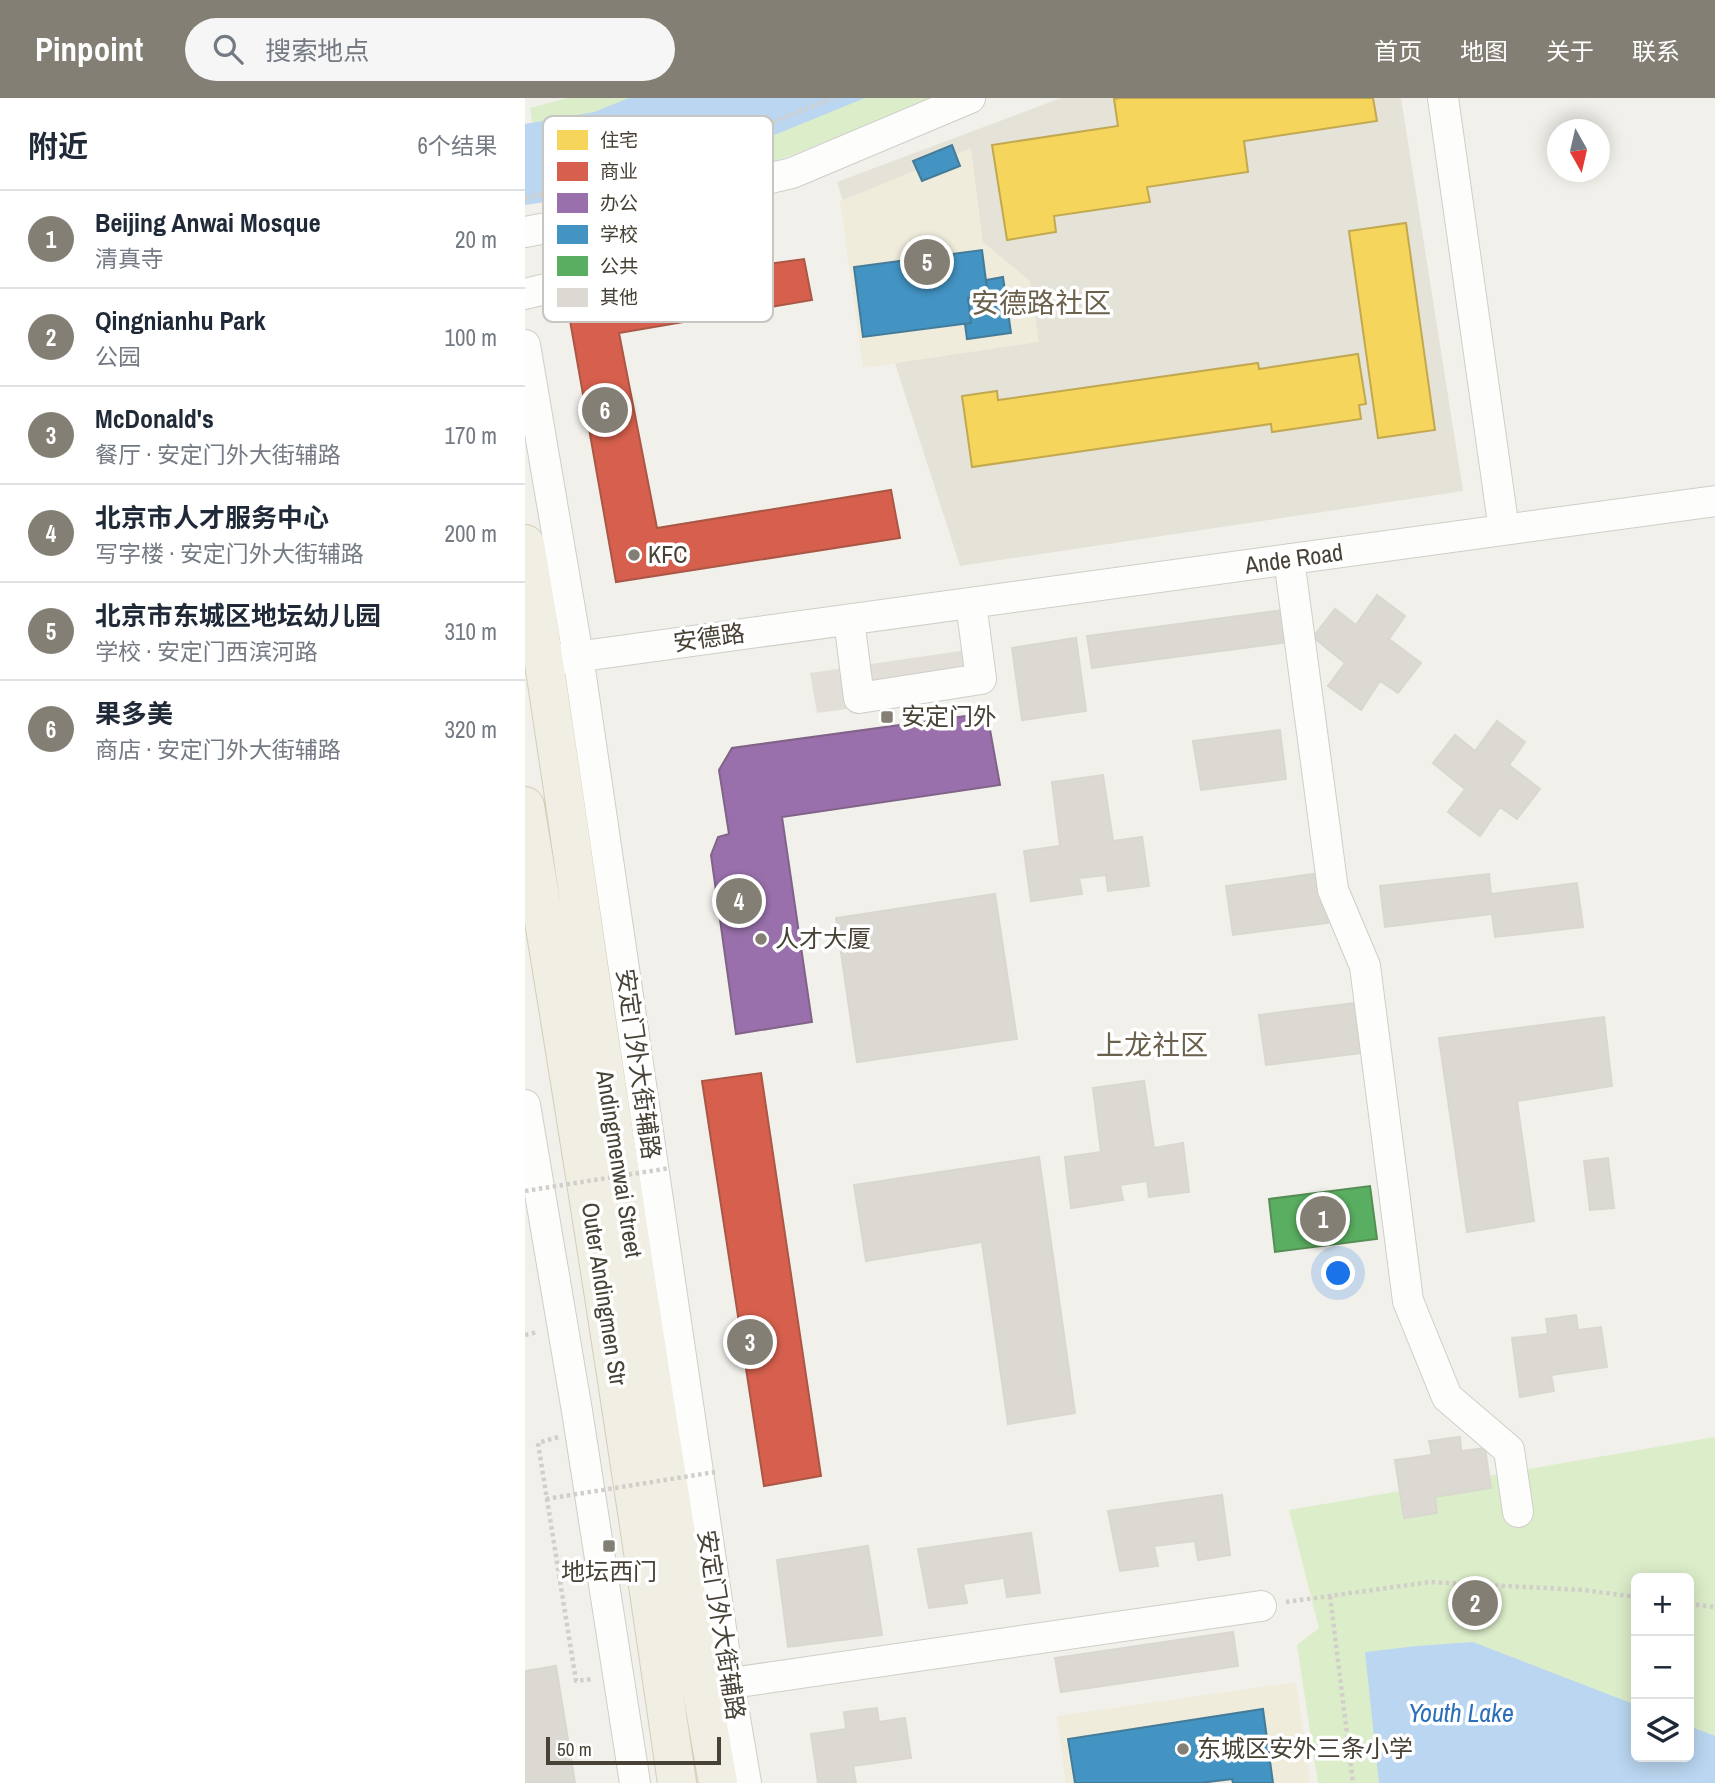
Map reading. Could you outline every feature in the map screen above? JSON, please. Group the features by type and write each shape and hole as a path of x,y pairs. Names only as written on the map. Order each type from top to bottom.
{"main road":[{"name":"Andingmenwai Street","path":"525,544 561,659 598,1029 715,1685 718,1783"},
{"name":"Outer Andingmen Str","path":"525,806 641,1528 677,1783"}],"street":[{"path":"773,178 792,173 969,98"},
{"path":"1443,98 1504,530"},
{"path":"525,232 543,229"},
{"path":"525,294 543,290"},
{"path":"525,345 561,659"},
{"name":"Ande Road","path":"849,620 1715,501"},
{"path":"1289,559 1333,890 1365,966 1408,1301 1447,1397 1509,1450 1518,1512"},
{"path":"849,620 859,698 981,679 971,603"},
{"name":"安德路","path":"561,659 849,620"},
{"path":"525,1105 577,1411 635,1783"},
{"path":"715,1685 1261,1606"},
{"name":"安定门外大街辅路","path":"715,1685 746,1783"}],"path":[{"path":"773,122 833,98"},
{"path":"525,198 543,193"},
{"path":"525,1191 670,1168"},
{"path":"559,1437 538,1443 546,1499 576,1681 597,1679"},
{"path":"546,1499 715,1472"},
{"path":"1261,1606 1430,1582 1583,1590 1631,1596"},
{"path":"1330,1596 1353,1783"},
{"path":"1694,1605 1715,1607"}],"shaded area":[{"path":"1061,98 1401,98 1463,491 960,566 837,182"},
{"path":"971,148 983,242 1030,281 1039,342 863,368 840,201"},
{"path":"987,647 991,689 817,713 810,673"},
{"name":"东城区安外三条小学","path":"1296,1682 1310,1783 1066,1783 1057,1716"}],"green space":[{"path":"567,98 938,98 773,161 773,116 543,116 543,201 530,108"},
{"path":"1715,1437 1715,1783 1318,1783 1297,1645 1319,1628 1289,1510"}],"water":[{"path":"629,98 865,98 773,135 773,116 571,116 594,112"},
{"path":"543,121 543,202 525,205 525,124"},
{"name":"Youth Lake","path":"1473,1642 1631,1703 1631,1762 1694,1762 1694,1728 1715,1736 1715,1783 1379,1783 1365,1652"}],"building: 住宅":[{"path":"1373,98 1377,121 1244,141 1248,172 1147,187 1150,202 1054,216 1056,232 1007,240 992,145 1118,126 1114,99"},
{"path":"1406,223 1435,430 1378,438 1349,231"},
{"path":"1358,354 1366,404 1359,405 1361,419 1272,432 1271,424 972,467 962,396 997,391 998,400 1258,363 1259,369"}],"building: 商业":[{"path":"804,259 812,300 773,307 773,263"},
{"path":"570,322 683,322 619,333 657,528 891,490 900,538 616,582"},
{"path":"761,1073 821,1476 764,1486 702,1081"}],"building: 办公":[{"name":"人才大厦","path":"987,713 1000,785 782,817 812,1022 736,1034 711,855 718,837 729,834 719,770 732,748"}],"building: 学校":[{"path":"952,145 960,166 922,181 913,161"},
{"path":"982,250 988,296 968,298 971,323 863,337 854,267"},
{"path":"1003,277 1011,333 967,339 965,324 971,323 968,298 988,296 986,280"},
{"path":"1263,1709 1273,1783 1233,1783 1232,1779 1200,1783 1075,1783 1068,1739"}],"building: 公共":[{"path":"1370,1186 1377,1239 1275,1252 1269,1199"}],"building: 其他":[{"path":"1377,595 1405,616 1389,639 1421,663 1398,693 1380,681 1361,710 1328,686 1345,663 1313,637 1335,609 1356,625"},
{"path":"1284,610 1288,642 1092,668 1087,636"},
{"path":"1076,638 1086,711 1022,720 1012,648"},
{"path":"1497,721 1525,742 1509,765 1540,789 1517,819 1500,807 1480,836 1448,812 1465,789 1433,763 1455,735 1475,751"},
{"path":"1280,730 1286,779 1201,790 1193,741"},
{"path":"1103,775 1113,841 1142,837 1149,886 1108,891 1106,875 1079,878 1082,894 1031,901 1024,851 1060,846 1052,782"},
{"path":"1321,873 1328,923 1233,935 1226,886"},
{"path":"1489,874 1491,894 1577,883 1583,927 1495,937 1492,914 1385,927 1380,886"},
{"path":"995,894 1017,1039 857,1062 836,918"},
{"path":"1354,1003 1362,1053 1266,1065 1259,1015"},
{"path":"1604,1017 1612,1086 1517,1101 1534,1221 1467,1232 1439,1038"},
{"path":"1144,1081 1154,1148 1183,1143 1189,1192 1149,1197 1147,1181 1120,1185 1123,1200 1071,1208 1065,1157 1101,1152 1093,1088"},
{"path":"1039,1157 1075,1413 1008,1424 982,1242 866,1261 854,1185"},
{"path":"1608,1158 1614,1208 1590,1210 1584,1161"},
{"path":"1576,1315 1578,1330 1601,1327 1607,1367 1551,1375 1554,1391 1520,1397 1512,1338 1548,1334 1546,1319"},
{"path":"1460,1437 1461,1451 1485,1448 1491,1488 1435,1497 1437,1513 1404,1518 1395,1460 1432,1455 1429,1441"},
{"path":"1222,1495 1230,1555 1198,1560 1195,1541 1154,1546 1158,1566 1120,1571 1108,1511"},
{"path":"1031,1533 1040,1593 1007,1597 1004,1578 963,1584 967,1603 929,1608 918,1549"},
{"path":"868,1546 882,1635 788,1647 777,1560"},
{"path":"1233,1632 1238,1666 1061,1692 1055,1658"},
{"path":"556,1666 575,1783 525,1783 525,1671"},
{"path":"877,1708 879,1722 905,1718 911,1758 853,1766 856,1783 818,1783 811,1734 846,1729 844,1712"}],"place":[{"name":"北京市东城区地坛幼儿园","path":"927,262"},
{"name":"果多美","path":"605,410"},
{"name":"KFC","path":"634,555"},
{"name":"安定门外","path":"887,717"},
{"name":"北京市人才服务中心","path":"739,901"},
{"name":"人才大厦","path":"761,939"},
{"name":"Beijing Anwai Mosque","path":"1323,1219"},
{"name":"McDonald's","path":"750,1342"},
{"name":"地坛西门","path":"609,1546"},
{"name":"Qingnianhu Park","path":"1475,1603"},
{"name":"东城区安外三条小学","path":"1183,1749"}],"district":[{"name":"安德路社区","path":"1041,303"},
{"name":"上龙社区","path":"1152,1045"}]}
